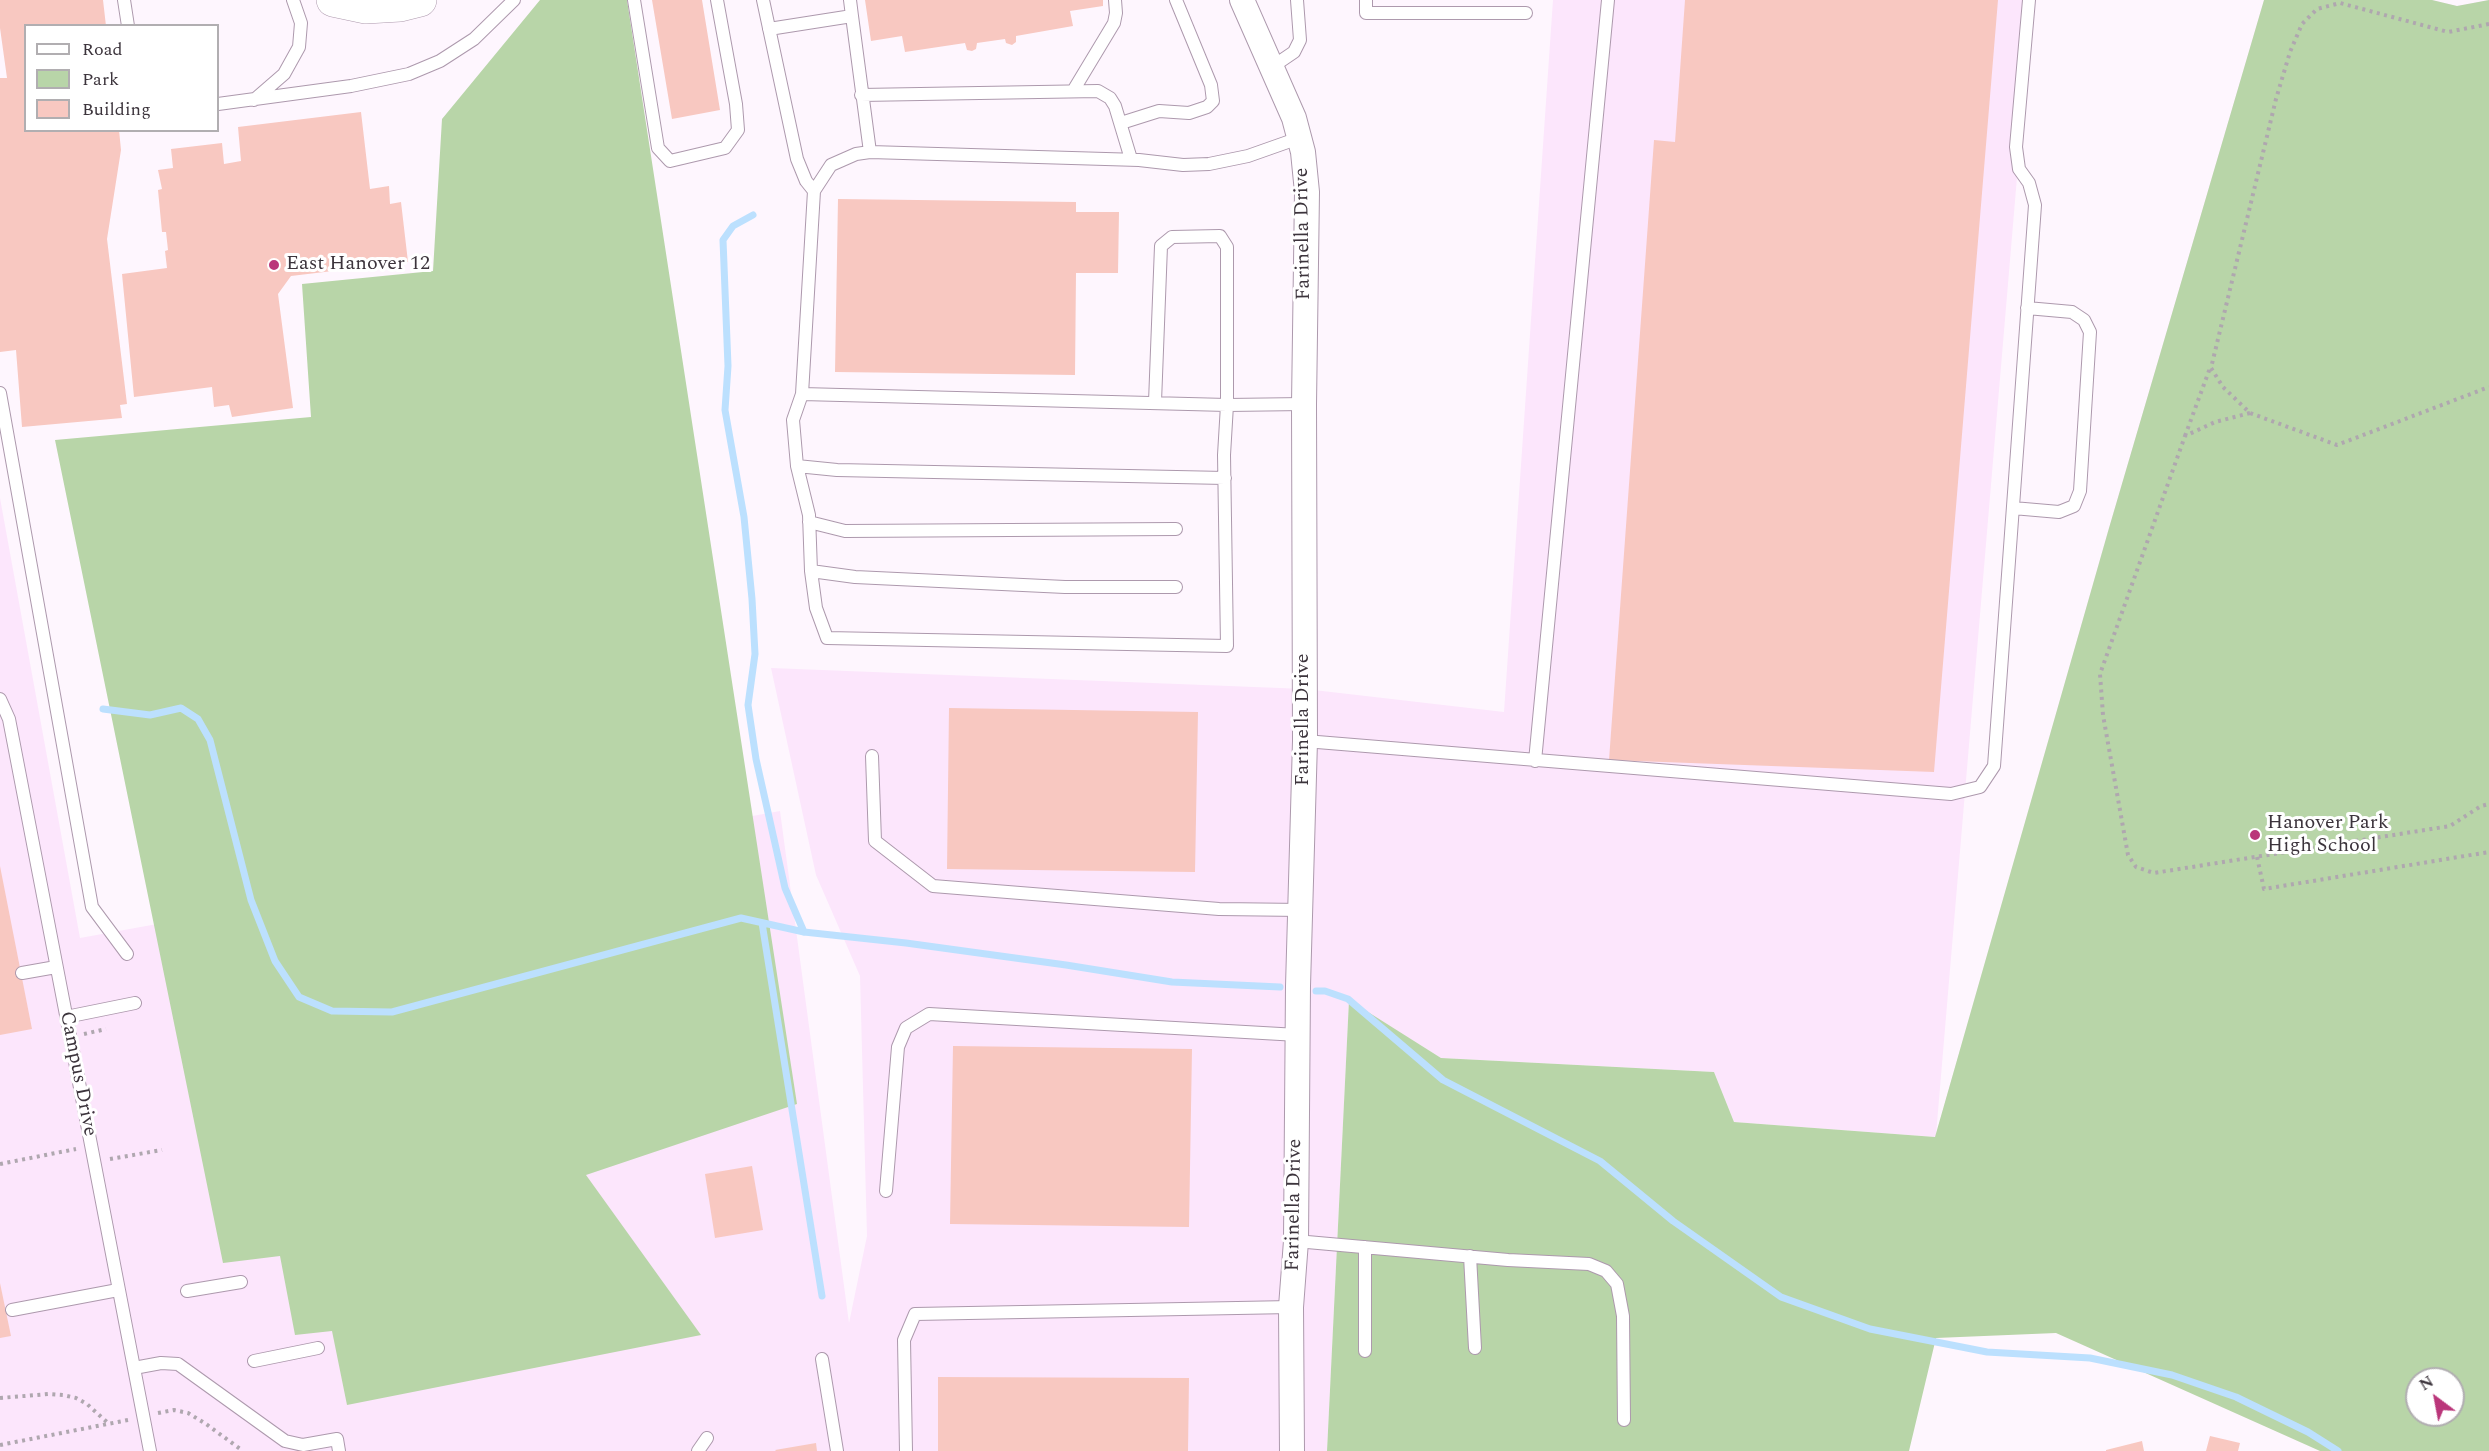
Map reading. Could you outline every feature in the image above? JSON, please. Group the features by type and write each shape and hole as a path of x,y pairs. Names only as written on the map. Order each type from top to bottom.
{"main road":[{"path":"333,0 366,7 400,5 420,0"}],"street":[{"name":"Farinella Drive","path":"1242,0 1294,118 1307,192 1304,404 1305,741 1296,1241 1292,1307 1292,1451"}],"lane":[{"path":"124,0 128,24"},
{"path":"254,100 284,74 299,47 301,23 293,0"},
{"path":"219,104 351,86 409,74 440,61 474,39 514,0"},
{"path":"634,0 658,148 670,161 725,148 738,130 736,104 717,0"},
{"path":"763,0 796,159 806,181 814,191"},
{"path":"849,0 870,152"},
{"path":"1073,91 1114,23 1115,0"},
{"path":"1121,123 1160,111 1189,113 1207,107 1213,101 1211,85 1176,0"},
{"path":"1272,68 1294,52 1299,40 1297,0"},
{"path":"1366,0 1366,13 1526,13"},
{"path":"1535,761 1608,0"},
{"path":"1305,741 1951,794 1980,787 1994,766 2035,205 2029,183 2019,169 2016,147 2028,0"},
{"path":"769,29 852,16"},
{"path":"861,95 1098,91 1105,93 1115,106 1131,159"},
{"path":"1155,402 1161,246 1172,237 1220,236 1227,248 1227,405 1224,455 1227,646 827,638 816,608 811,571 809,522 796,466 794,420 802,394 814,191 831,165 856,154 870,152 1131,159 1183,165 1224,162 1299,138"},
{"path":"2013,508 2059,512 2074,506 2080,491 2090,332 2084,320 2072,312 2027,308"},
{"path":"0,393 92,907 127,954"},
{"path":"802,394 1227,405 1304,404"},
{"path":"796,466 837,470 1225,478"},
{"path":"809,522 845,531 1176,529"},
{"path":"811,571 855,577 1065,587 1176,587"},
{"name":"Campus Drive","path":"0,699 9,719 150,1451"},
{"path":"873,756 875,840 933,886 1219,909 1302,910"},
{"path":"22,973 56,967"},
{"path":"66,1017 135,1003"},
{"path":"886,1191 898,1047 906,1028 929,1014 1298,1035"},
{"path":"1296,1241 1470,1257 1589,1264 1606,1271 1617,1284 1623,1316 1624,1420"},
{"path":"1365,1247 1365,1351"},
{"path":"1470,1257 1475,1348"},
{"path":"188,1291 241,1282"},
{"path":"12,1310 118,1290"},
{"path":"906,1451 903,1340 915,1314 1292,1307"},
{"path":"254,1361 318,1348"},
{"path":"822,1359 837,1451"},
{"path":"134,1368 161,1363 178,1364 285,1441 303,1445 337,1439 339,1451"},
{"path":"698,1451 707,1438"}],"path":[{"path":"2489,24 2448,32 2340,3 2316,9 2302,24 2290,52 2276,99 2211,368 2100,674 2103,715 2128,855 2136,867 2154,873 2450,826 2481,806 2489,804"},
{"path":"2211,368 2223,387 2250,413 2337,445 2489,387"},
{"path":"2185,436 2215,422 2250,413"},
{"path":"2257,856 2264,889 2489,852"},
{"path":"84,1034 106,1029"},
{"path":"0,1164 76,1149"},
{"path":"107,1159 162,1150"},
{"path":"0,1398 63,1395 87,1404 108,1424"},
{"path":"158,1413 174,1410 188,1413 243,1451"},
{"path":"0,1445 128,1420"}],"shaded area":[{"path":"1553,0 2032,0 1935,1137 1734,1122 1714,1072 1441,1058 1349,1001 1327,1451 0,1451 0,498 80,938 780,811 849,1323 867,1236 860,976 816,875 771,668 1305,689 1504,712"},
{"path":"2264,0 2432,0 2457,6 2489,0 1936,1135 2109,528"}],"green space":[{"path":"540,0 627,0 797,1104 586,1175 701,1335 347,1405 332,1331 295,1335 280,1256 223,1263 55,440 311,417 302,284 433,271 442,119"},
{"path":"2264,0 2432,0 2457,6 2489,0 2489,1451 2320,1451 2056,1333 1936,1338 1909,1451 1327,1451 1349,1000 1441,1058 1714,1072 1734,1122 1935,1137 2109,528"}],"building":[{"path":"0,0 103,0 106,24 24,24 24,132 119,132 121,150 107,239 127,404 120,405 122,418 22,427 16,350 0,352 0,78 7,78 0,28"},
{"path":"652,0 702,0 720,110 672,119"},
{"path":"865,0 1103,0 1103,6 1070,11 1073,26 1016,36 1016,42 1012,45 1006,43 1005,39 977,43 976,49 972,51 967,50 965,43 905,52 902,36 871,41"},
{"path":"1685,0 1998,0 1934,772 1609,760 1654,140 1675,142"},
{"name":"East Hanover 12","path":"361,112 370,189 389,186 390,204 401,202 408,262 291,276 278,294 293,408 232,417 229,405 214,407 212,387 134,397 122,274 167,268 165,251 168,250 166,232 162,232 158,190 162,189 158,170 173,168 171,149 222,143 224,164 241,161 238,127"},
{"path":"838,199 1076,202 1076,212 1119,212 1118,273 1076,273 1075,375 835,372"},
{"path":"949,708 1198,712 1195,872 947,869"},
{"path":"0,866 32,1029 0,1035"},
{"path":"953,1046 1192,1049 1189,1227 950,1224"},
{"path":"752,1166 763,1230 715,1238 705,1174"},
{"path":"0,1283 11,1336 0,1338"},
{"path":"938,1377 1189,1378 1188,1451 938,1451"},
{"path":"2210,1436 2240,1443 2238,1451 2206,1451"},
{"path":"2142,1441 2144,1451 2106,1451 2106,1450"},
{"path":"816,1443 817,1451 775,1450"}],"waterway":[{"path":"753,215 733,226 723,240 728,366 725,410 744,517 752,599 755,654 748,705 756,759 785,888 804,932"},
{"path":"103,709 150,715 181,708 198,719 210,740 251,900 275,961 299,997 332,1011 392,1012 741,918 804,932 906,943 1172,982 1280,987"},
{"path":"762,923 822,1296"},
{"path":"1316,991 1325,991 1348,999 1443,1080 1600,1161 1673,1221 1781,1297 1870,1329 1987,1352 2090,1358 2172,1375 2236,1397 2308,1432 2338,1451"}],"place":[{"name":"East Hanover 12","path":"274,265"},
{"name":"Hanover Park High School","path":"2255,835"}]}
